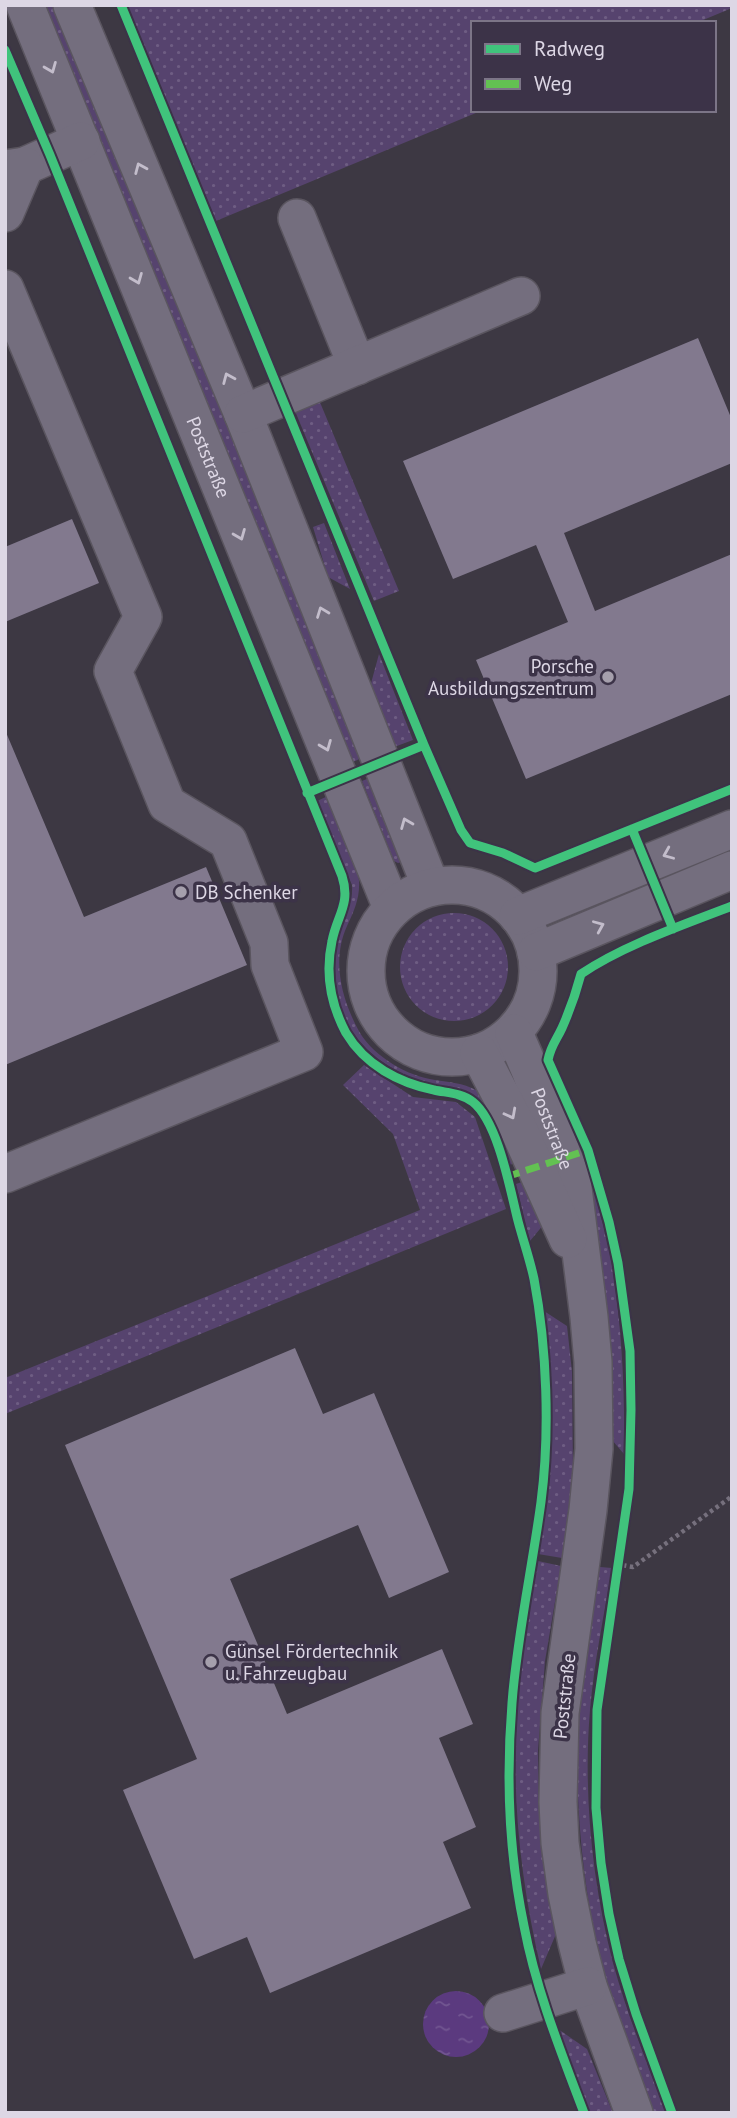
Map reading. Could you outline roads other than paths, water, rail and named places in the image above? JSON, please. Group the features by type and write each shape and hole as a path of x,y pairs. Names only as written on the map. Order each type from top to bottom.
{"street":[{"name":"Poststraße","path":"25,5 392,908"},
{"path":"72,5 243,414 432,887"},
{"path":"5,213 15,167 81,141"},
{"path":"297,218 357,366"},
{"path":"5,289 143,617 113,671 167,804 228,841 269,943 270,965 304,1052 5,1174"},
{"path":"243,414 522,296"},
{"path":"518,916 732,828"},
{"path":"536,953 732,870"},
{"path":"456,884 479,888 500,899 518,916 530,934 536,953 537,984 529,1009 514,1033 479,1054 459,1057 415,1051 389,1030 375,1011 367,989 369,946 377,927 392,908 409,895 432,887 456,884"},
{"name":"Poststraße","path":"514,1033 572,1180 593,1362 594,1449 560,1713 560,1843 567,1894 588,1986 634,2113"},
{"name":"Poststraße","path":"479,1054 519,1128 582,1271"},
{"path":"503,2013 588,1986"}],"water":[{"path":"456,1991 469,1993 484,2006 489,2024 487,2037 474,2052 456,2057 443,2055 428,2042 423,2024 425,2011 438,1996"}],"place":[{"name":"Porsche Ausbildungszentrum","path":"608,677"},
{"name":"DB Schenker","path":"181,892"},
{"name":"Günsel Fördertechnik u. Fahrzeugbau","path":"211,1662"}]}
